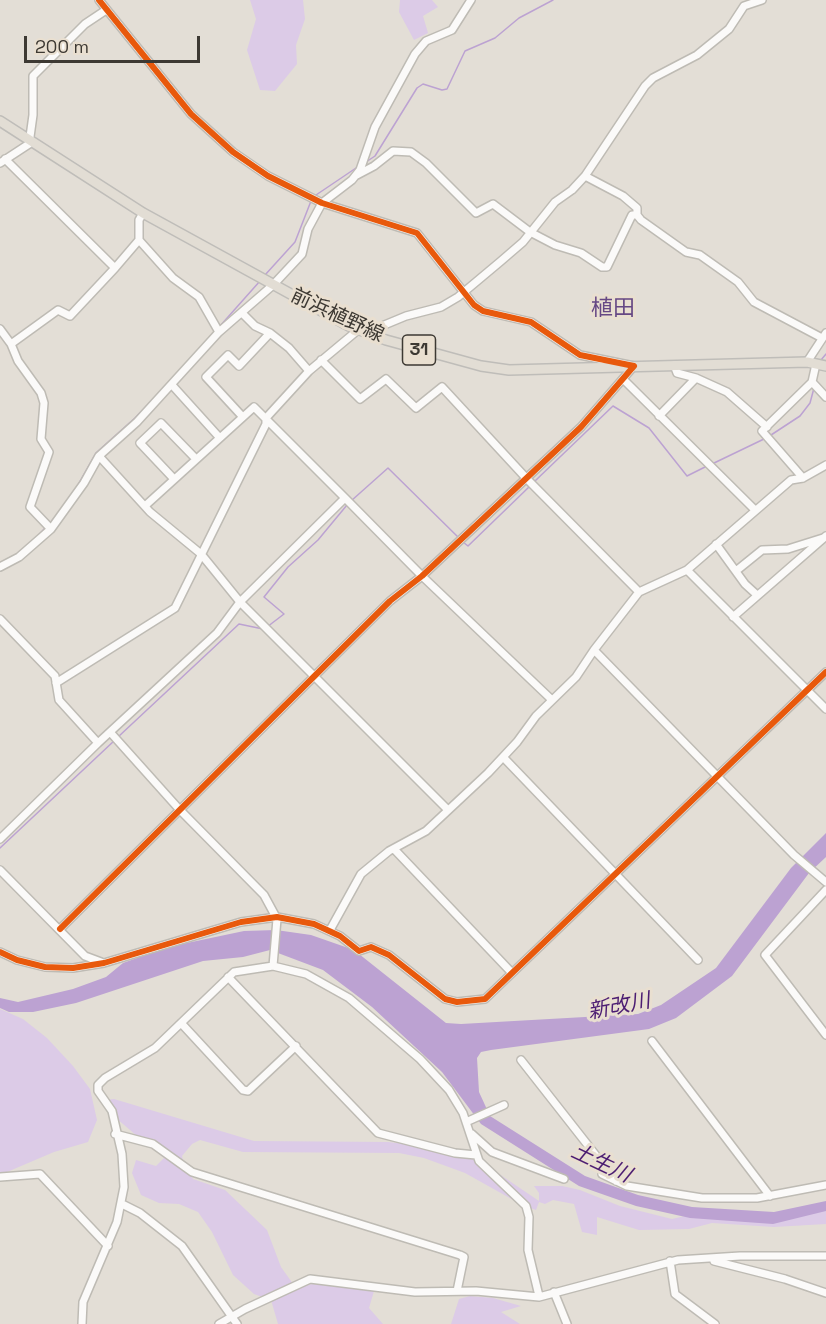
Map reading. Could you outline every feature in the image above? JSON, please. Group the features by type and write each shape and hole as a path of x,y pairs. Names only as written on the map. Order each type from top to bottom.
{"main road":[{"name":"前浜植野線","path":"0,121 143,213 273,285 361,331 441,356 509,370 812,363 826,366"}],"street":[{"path":"60,928 390,601 422,576 581,427 634,366 580,355 531,322 483,310 464,292 417,233 322,203 268,176 222,142 191,114 99,0"},
{"path":"357,175 375,127 415,54 426,41 452,30 471,0"},
{"path":"56,683 175,609 266,424 266,418 321,360 361,331 441,307 464,292 523,242 555,202 572,190 585,176 645,86 653,78 697,56 729,29 744,6 762,0"},
{"path":"106,10 85,24 33,76 33,115 29,144 2,161 115,268"},
{"path":"0,567 19,557 51,529 80,490 99,456 172,385 219,332 273,285 302,254 308,229 322,203 357,175 366,172 393,151 411,152 426,163 476,213 493,204 530,232 555,245 581,253 602,267 607,267 632,215 637,214"},
{"path":"585,176 623,196 637,208 637,214"},
{"path":"11,345 58,310 70,316 139,240 140,220 143,213"},
{"path":"637,214 686,252 700,255 738,282 754,302 824,336 812,363 812,382 826,397"},
{"path":"139,240 173,278 199,297 219,332"},
{"path":"242,313 255,326 270,333 289,348 309,372"},
{"path":"0,329 18,361 41,393 44,403 41,439 49,452 30,507 51,529"},
{"path":"242,416 206,377 228,355 239,366 270,333"},
{"path":"321,360 360,399 386,379 416,408 442,387 527,479 639,592"},
{"path":"674,365 677,373 696,378 727,392 767,427"},
{"path":"659,416 696,378"},
{"path":"624,380 755,510"},
{"path":"803,478 762,431 812,382"},
{"path":"172,385 219,437"},
{"path":"146,505 254,406 422,576 552,700"},
{"path":"174,479 140,443 160,423 196,459"},
{"path":"99,456 150,512 201,554 240,602 448,810"},
{"path":"330,930 361,873 394,849 426,831 504,758 536,716 576,677 639,592 687,570 791,480 803,478 826,465"},
{"path":"0,839 98,743 217,633 240,602 345,498"},
{"path":"736,571 762,550 788,549 825,537"},
{"path":"733,616 825,537"},
{"path":"716,544 757,595"},
{"path":"687,570 826,709"},
{"path":"0,619 55,676 59,700 98,743"},
{"path":"594,650 716,777 794,855 826,882"},
{"path":"0,952 16,960 45,967 73,968 104,963 241,922 277,918 314,924 330,930 359,951 371,947 389,955 424,985 445,999 457,1002 485,999 826,672"},
{"path":"110,732 179,809 256,886 277,918 273,966"},
{"path":"504,758 698,960"},
{"path":"394,849 512,973"},
{"path":"0,870 86,956 104,963"},
{"path":"826,890 765,955 826,1035"},
{"path":"82,1324 83,1302 108,1246 122,1203 124,1170 112,1111 98,1091 98,1085 105,1078 155,1048 228,976 234,972 273,966 306,974 361,1008 439,1077 456,1100 476,1155 526,1206 529,1217 528,1250 539,1296"},
{"path":"228,976 378,1133 454,1153 476,1155"},
{"path":"181,1023 243,1090 249,1091 296,1046"},
{"path":"652,1041 770,1196"},
{"path":"521,1060 616,1182"},
{"path":"467,1126 504,1105"},
{"path":"467,1126 492,1152 564,1179"},
{"path":"115,1134 153,1144 192,1172 465,1257 457,1291"},
{"path":"0,1178 40,1174 108,1246"},
{"path":"602,1174 616,1182 659,1192 702,1198 770,1196 826,1185"},
{"path":"122,1203 140,1213 182,1246 237,1324"},
{"path":"219,1324 310,1279 415,1292 457,1291 539,1296 670,1261 696,1258 826,1256"},
{"path":"696,1258 730,1263 826,1293"},
{"path":"670,1261 675,1294 715,1324"},
{"path":"554,1292 567,1324"}],"shaded area":[{"path":"250,0 303,0 305,19 296,45 297,64 275,91 260,90 247,50 256,19"},
{"path":"400,0 432,0 438,7 423,16 428,33 414,40 399,12"},
{"path":"826,833 826,857 809,873 732,976 676,1018 649,1029 491,1050 481,1052 477,1058 479,1092 490,1116 585,1176 638,1195 692,1207 774,1212 826,1201 826,1211 773,1224 690,1218 636,1206 579,1186 481,1124 442,1072 372,1007 323,970 270,950 243,957 203,961 76,1003 33,1012 9,1012 0,1008 0,998 18,1002 73,989 106,977 123,963 168,947 244,931 276,930 311,935 354,950 446,1023 638,1014 661,1005 716,968 791,868"},
{"path":"0,1009 23,1019 47,1038 73,1066 90,1089 97,1120 88,1142 54,1152 0,1175"},
{"path":"114,1099 254,1141 388,1142 422,1146 480,1161 539,1201 539,1193 534,1186 562,1186 580,1190 620,1206 672,1219 698,1213 770,1219 826,1209 826,1224 774,1227 712,1223 689,1229 639,1230 597,1217 597,1235 582,1232 574,1204 553,1200 545,1204 539,1202 536,1210 524,1206 465,1173 424,1158 399,1153 243,1152 200,1140 192,1144 182,1156 184,1165 193,1179 225,1190 267,1230 281,1267 296,1288 312,1284 374,1291 369,1308 383,1324 278,1324 271,1300 254,1294 233,1275 212,1232 198,1212 179,1204 159,1203 141,1195 132,1173 136,1160 156,1166 164,1158 157,1147 137,1136 116,1118 105,1100"},
{"path":"470,1296 493,1298 521,1306 501,1312 520,1324 451,1324 459,1299"}],"waterway":[{"path":"366,162 375,156 417,88 423,84 442,90 447,89 465,51 495,38 519,18 553,0"},
{"path":"316,195 359,166"},
{"path":"265,275 295,242 311,201"},
{"path":"220,326 260,281"},
{"path":"821,360 826,354"},
{"path":"771,435 800,416 810,403 814,388"},
{"path":"74,492 96,453 162,390"},
{"path":"535,481 613,406 649,428 687,476 707,466"},
{"path":"712,464 764,439"},
{"path":"351,501 388,468 460,539"},
{"path":"463,542 468,546 529,487"},
{"path":"267,627 284,614 264,597 288,567 318,540 347,505"},
{"path":"50,523 57,515"},
{"path":"36,538 45,528"},
{"path":"118,737 239,624 263,629"},
{"path":"0,848 115,740"}],"cycle path":[{"path":"60,929 390,601 422,576 581,427 634,366 580,355 531,322 483,311 474,305 417,233 322,203 268,176 233,152 191,114 99,0"},
{"path":"0,952 17,960 45,967 73,968 104,963 241,922 277,917 314,924 340,936 359,951 371,947 389,955 445,999 457,1002 485,999 826,672"}],"district":[{"name":"植田","path":"613,309"}],"water label":[{"name":"新改川","path":"619,1007"},
{"name":"土生川","path":"601,1164"}]}
